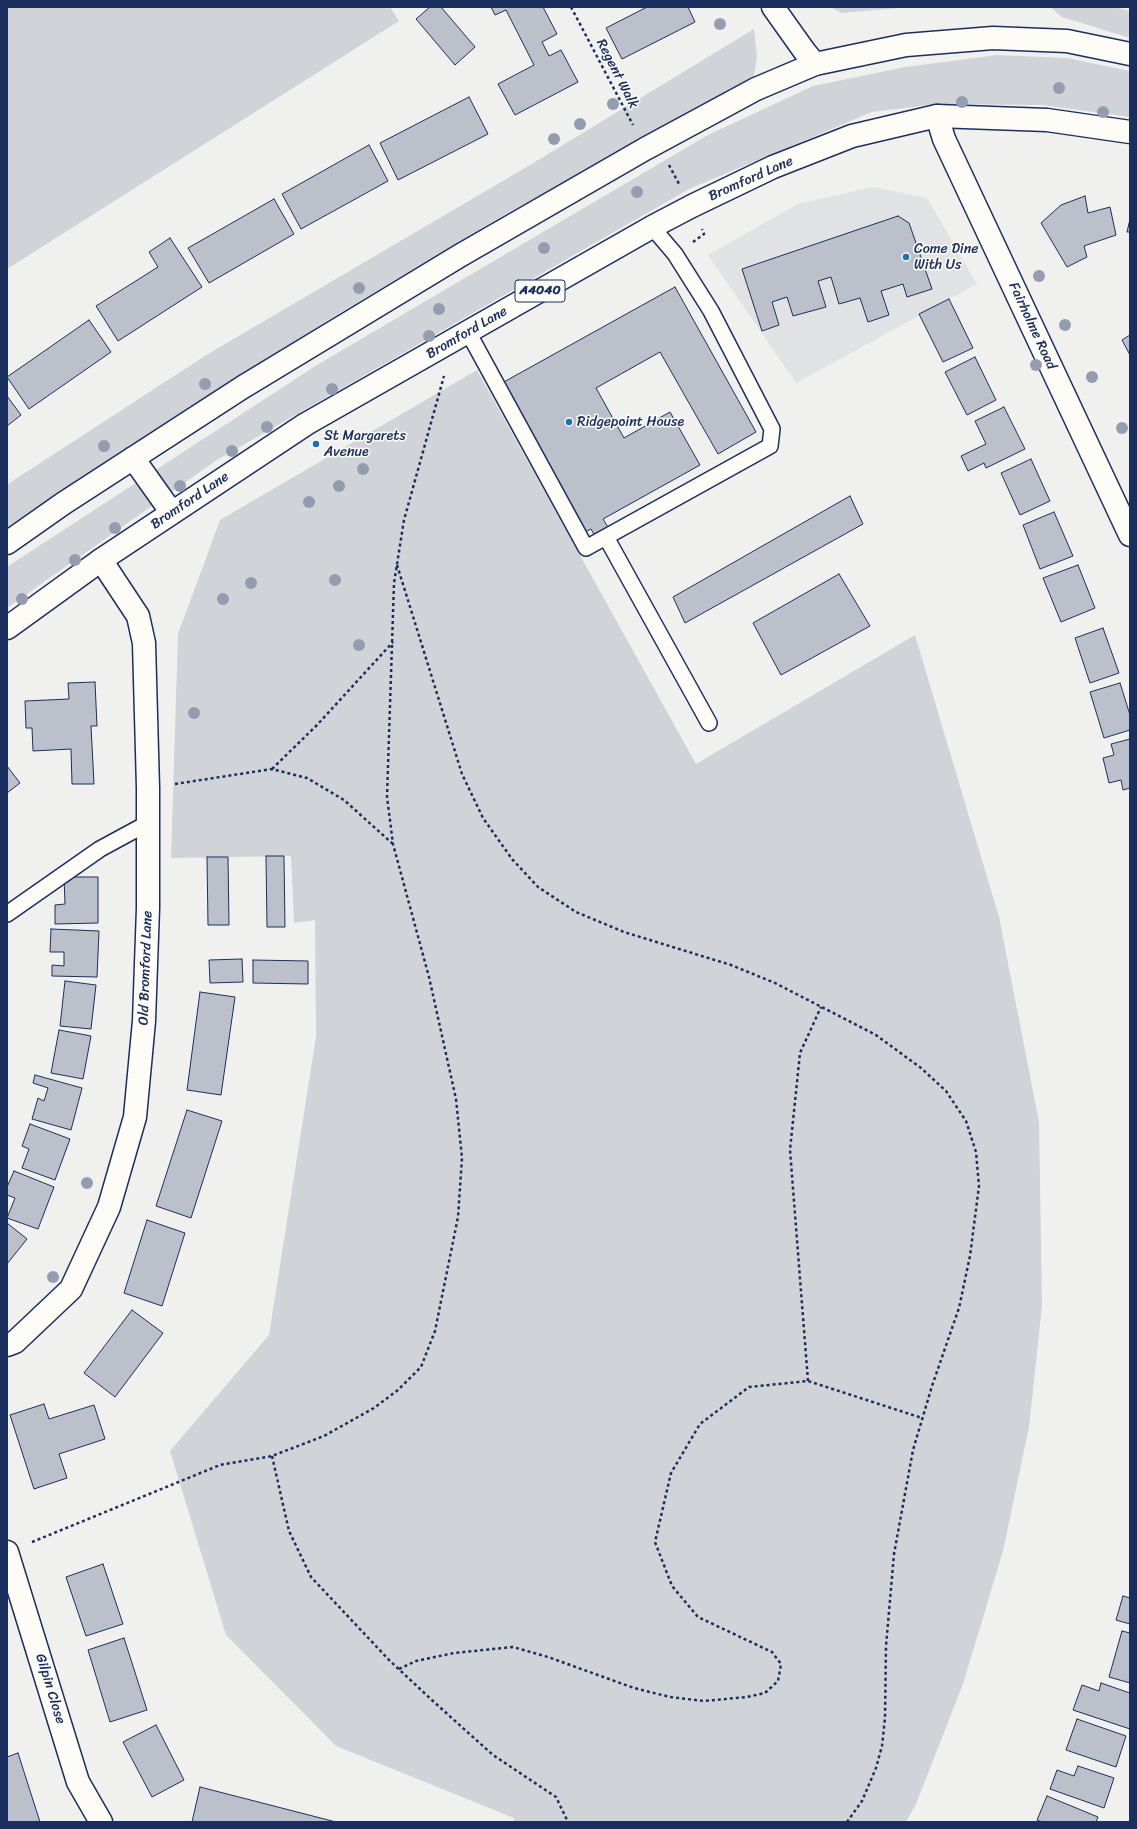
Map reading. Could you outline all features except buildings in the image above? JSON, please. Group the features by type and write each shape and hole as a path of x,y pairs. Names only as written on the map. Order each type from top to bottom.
{"main road":[{"path":"772,7 815,64"},
{"path":"7,543 64,503 242,387 440,267 645,149 756,89 815,64 906,45 993,38 1067,41 1130,54"},
{"name":"Bromford Lane","path":"7,628 101,560 306,424 652,227 774,167 852,136 938,116 1047,120 1130,132"},
{"name":"Fairholme Road","path":"938,116 944,139 1130,535"},
{"path":"133,458 172,513"},
{"name":"Old Bromford Lane","path":"7,1346 14,1342 71,1289 109,1207 135,1117 144,1021 148,908 148,788 144,643 138,616 101,560"},
{"name":"Gilpin Close","path":"7,1552 78,1782 101,1822"}],"lane":[{"path":"461,336 586,548 770,446 772,429 711,311 675,254 652,227"},
{"path":"606,537 710,723"},
{"path":"7,914 100,849 148,823"}],"path":[{"name":"Regent Walk","path":"571,7 645,149"},
{"path":"7,1552 220,1465 272,1456 324,1436 374,1408 398,1390 421,1367 435,1331 457,1225 462,1158 456,1099 429,977 393,844 387,797 394,583 404,520 461,336"},
{"path":"397,565 462,774 483,818 512,859 538,887 576,912 624,932 731,965 775,983 876,1035 920,1068 946,1091 966,1121 976,1152 979,1186 970,1256 959,1308 922,1418 913,1450 894,1554 886,1646 885,1718 882,1746 876,1768 862,1800 847,1822"},
{"path":"272,769 317,725 393,642"},
{"path":"148,788 272,769 307,778 344,800 393,844"},
{"path":"808,1380 790,1150 800,1053 821,1007"},
{"path":"399,1669 416,1661 454,1653 512,1647 548,1657 634,1688 670,1698 704,1701 747,1697 765,1693 778,1681 781,1664 772,1652 698,1617 672,1586 655,1542 671,1473 700,1424 749,1386 808,1380 922,1418"},
{"path":"272,1456 290,1531 311,1576 399,1669 434,1702 493,1755 556,1797 568,1822"}],"shaded area":[{"path":"7,7 390,7 399,21 7,269"},
{"path":"830,7 911,7 841,13"},
{"path":"1050,7 1114,7 1130,11 1130,38 1062,17"},
{"path":"754,29 757,56 754,76 667,126 504,215 341,312 147,436 7,530 7,485 14,480 208,354 530,165"},
{"path":"997,55 1067,58 1130,71 1130,117 1042,105 937,104 872,112 689,189 217,460 7,608 7,567 317,365 708,135 813,86 906,67"},
{"path":"873,187 927,198 977,284 796,383 708,255 798,204"},
{"path":"477,370 696,764 915,635 999,917 1039,1122 1042,1306 1029,1427 1003,1551 963,1684 916,1804 906,1822 514,1822 514,1818 336,1746 226,1635 170,1451 269,1335 316,1037 315,920 294,923 291,856 171,858 178,634 220,520"}],"place":[{"name":"Come Dine With Us","path":"906,257"},
{"name":"Ridgepoint House","path":"569,422"},
{"name":"St Margarets Avenue","path":"316,444"}]}
